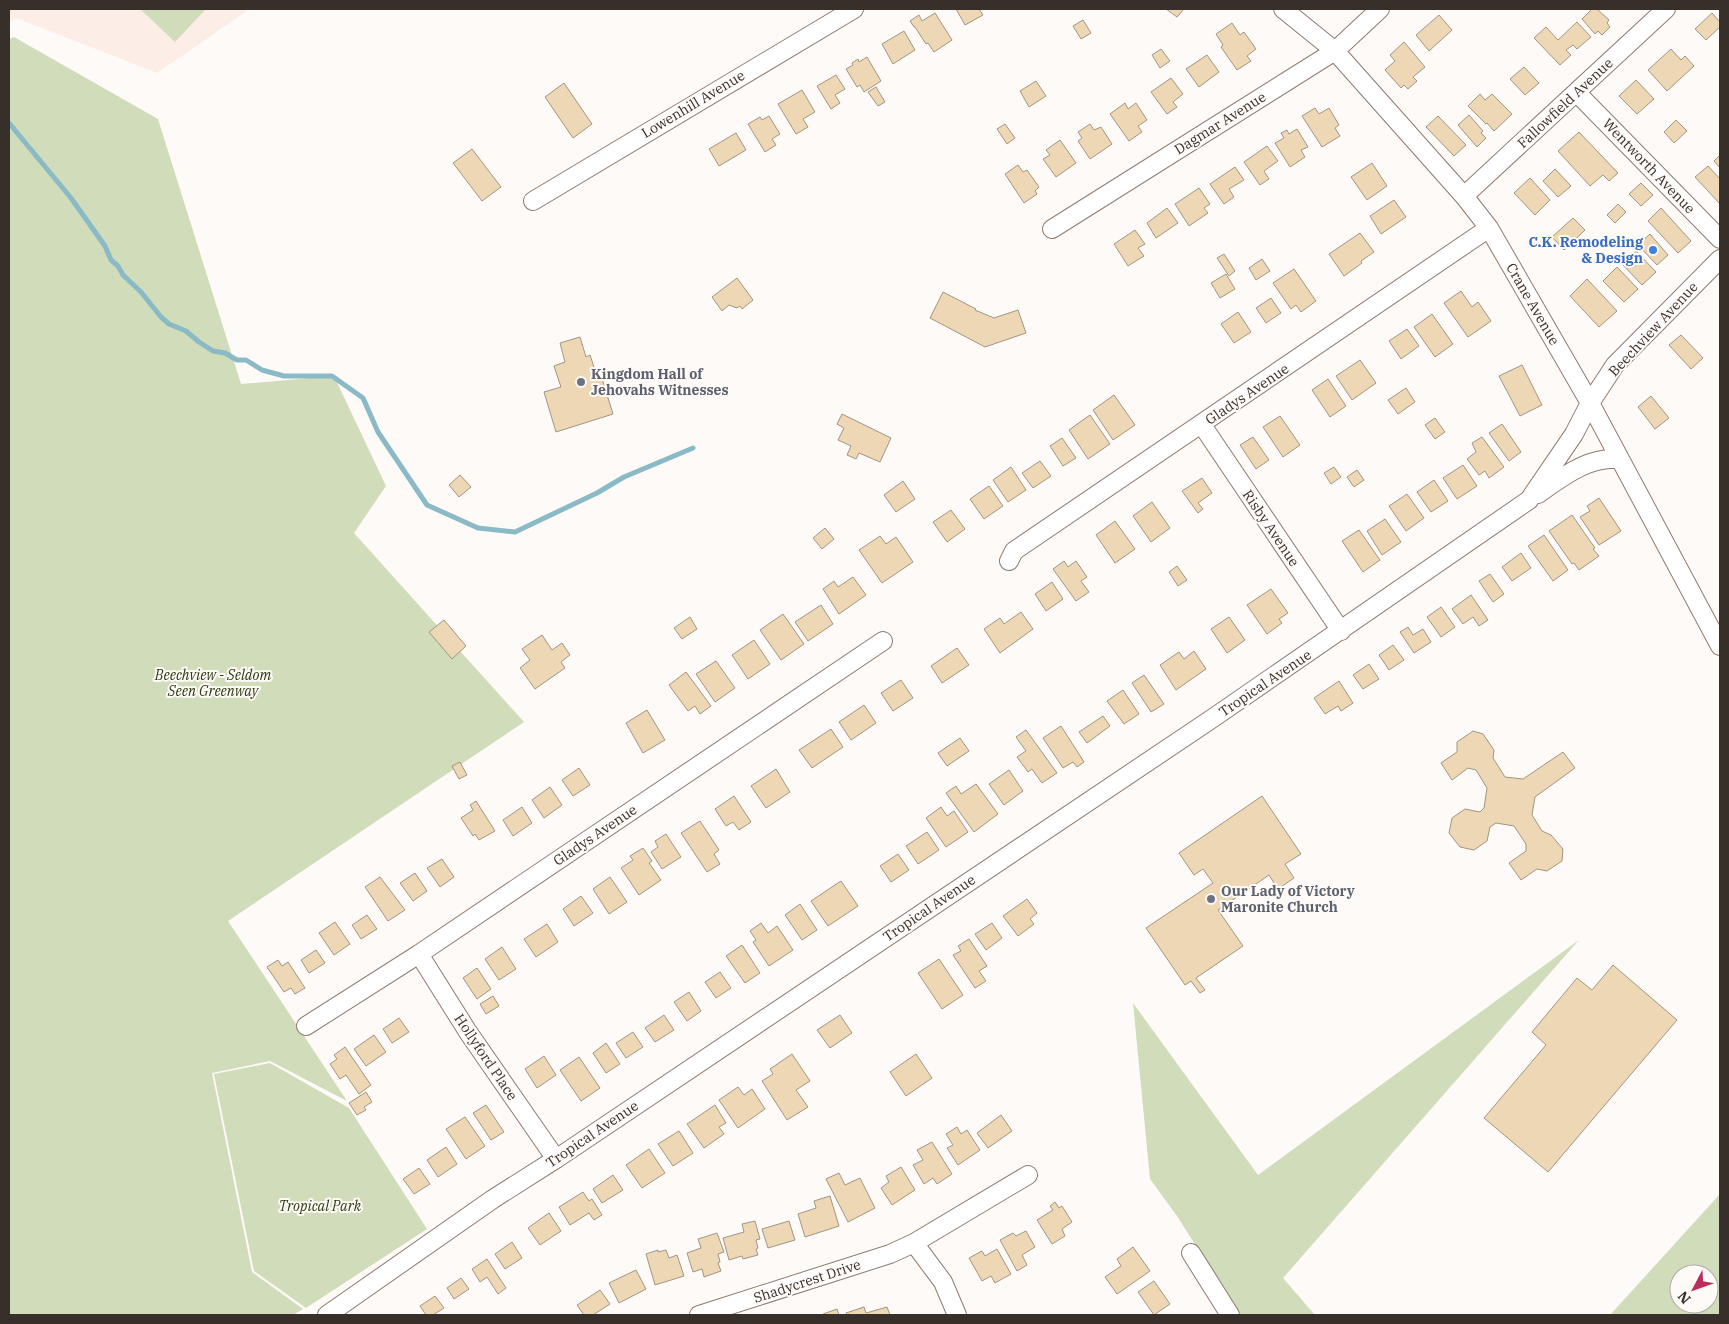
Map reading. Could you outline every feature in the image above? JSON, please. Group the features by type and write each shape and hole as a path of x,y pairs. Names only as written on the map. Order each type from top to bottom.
{"street":[{"name":"Lowenhill Avenue","path":"534,201 854,9"},
{"name":"Crane Avenue","path":"1283,9 1335,51 1464,196 1489,228 1590,403 1720,646"},
{"name":"Dagmar Avenue","path":"1052,229 1335,51 1380,9"},
{"name":"Fallowfield Avenue","path":"1464,196 1666,9"},
{"name":"Wentworth Avenue","path":"1577,93 1720,239"},
{"name":"Gladys Avenue","path":"1009,561 1014,552 1489,228"},
{"name":"Beechview Avenue","path":"1590,403 1615,365 1720,259"},
{"name":"Tropical Avenue","path":"1529,500 1574,434 1590,403"},
{"name":"Risby Avenue","path":"1202,425 1341,631"},
{"name":"Tropical Avenue","path":"327,1315 493,1199 556,1159 1341,631 1576,468 1606,458 1620,459"},
{"name":"Gladys Avenue","path":"306,1026 419,954 883,641"},
{"name":"Hollyford Place","path":"419,954 468,1032 556,1159"},
{"name":"Shadycrest Drive","path":"699,1315 890,1254 914,1243 1028,1175"},
{"path":"914,1243 943,1282 957,1315"},
{"path":"1191,1253 1230,1315"}],"shaded area":[{"path":"9,9 250,9 157,73 16,18 9,22"}],"green space":[{"path":"140,9 206,9 175,42"},
{"name":"Beechview - Seldom Seen Greenway","path":"14,37 158,119 241,384 334,376 386,486 354,533 524,722 228,921 347,1101 270,1061 212,1073 252,1272 303,1309 293,1315 9,1315 9,39"},
{"path":"1579,940 1283,1278 1315,1315 1240,1315 1177,1216 1150,1179 1133,1003 1258,1175"},
{"name":"Tropical Park","path":"270,1063 349,1108 427,1229 306,1308 254,1271 214,1074"},
{"path":"1720,1194 1720,1315 1610,1315"}],"building":[{"path":"956,9 979,9 983,15 965,25"},
{"path":"1166,9 1184,9 1177,17"},
{"path":"1592,9 1597,9 1609,20 1607,23 1610,27 1602,35 1598,31 1595,34 1582,19"},
{"path":"935,13 952,40 934,52 910,21 919,15 922,21"},
{"path":"1712,13 1720,22 1720,27 1706,40 1695,29"},
{"path":"1439,15 1452,30 1429,51 1416,35"},
{"path":"1083,20 1091,33 1081,39 1073,26"},
{"path":"1577,22 1591,37 1577,49 1573,45 1566,50 1571,55 1560,65 1534,38 1546,27 1558,40"},
{"path":"1232,23 1240,35 1244,32 1256,49 1247,56 1251,61 1237,70 1221,47 1223,45 1216,34"},
{"path":"904,31 915,50 893,64 882,44"},
{"path":"1404,42 1425,67 1413,77 1417,81 1408,89 1404,85 1401,88 1385,70 1395,61 1390,55"},
{"path":"1161,49 1170,61 1160,68 1152,55"},
{"path":"1671,49 1681,60 1685,56 1694,66 1667,91 1648,70"},
{"path":"1207,55 1219,72 1199,87 1186,69"},
{"path":"867,57 881,81 864,92 860,85 857,87 846,69 858,59 859,62"},
{"path":"1524,67 1539,83 1525,95 1510,79"},
{"path":"836,75 845,89 835,95 840,103 831,109 817,86"},
{"path":"1171,78 1183,94 1173,102 1177,107 1167,114 1151,92"},
{"path":"1636,80 1654,99 1637,114 1619,96"},
{"path":"1036,81 1046,96 1029,107 1020,91"},
{"path":"564,83 592,124 573,138 545,97"},
{"path":"876,87 885,102 878,106 868,92"},
{"path":"802,90 815,112 803,119 808,127 796,134 778,104"},
{"path":"1480,94 1485,100 1492,94 1512,114 1494,131 1468,106"},
{"path":"1125,103 1128,109 1136,103 1147,120 1138,126 1142,132 1129,141 1110,114"},
{"path":"1315,108 1319,114 1329,108 1339,125 1335,128 1340,136 1322,147 1302,116"},
{"path":"1469,115 1483,131 1481,133 1486,138 1477,147 1458,125"},
{"path":"769,116 780,134 772,139 776,145 765,152 748,124 760,117 762,120"},
{"path":"1438,116 1466,145 1454,156 1426,127"},
{"path":"1676,120 1687,131 1674,143 1664,132"},
{"path":"1005,124 1015,138 1007,144 997,129"},
{"path":"1090,124 1094,130 1101,127 1112,144 1090,159 1078,141 1082,138 1078,132"},
{"path":"1297,129 1308,147 1301,150 1305,157 1290,167 1275,143 1284,138 1281,133 1287,130 1289,134"},
{"path":"1579,132 1618,173 1609,181 1603,175 1590,186 1558,151"},
{"path":"736,133 746,150 719,166 709,149"},
{"path":"1060,140 1076,163 1056,177 1043,159 1050,155 1046,150"},
{"path":"1267,146 1278,161 1264,171 1269,179 1260,185 1244,162"},
{"path":"472,149 501,187 482,201 453,163"},
{"path":"1720,155 1720,168 1714,161"},
{"path":"1372,163 1387,186 1367,200 1351,177"},
{"path":"1018,165 1023,172 1027,170 1039,187 1035,191 1037,194 1024,203 1005,174"},
{"path":"1708,166 1720,179 1720,204 1695,177"},
{"path":"1235,167 1244,180 1229,189 1234,197 1224,204 1210,184"},
{"path":"1555,169 1571,186 1558,197 1543,181"},
{"path":"1530,178 1550,200 1535,215 1514,193"},
{"path":"1641,183 1653,195 1641,206 1629,194"},
{"path":"1199,188 1210,204 1204,208 1208,213 1189,226 1175,204"},
{"path":"1394,200 1406,217 1381,234 1370,216"},
{"path":"1618,204 1626,212 1615,223 1607,215"},
{"path":"1167,208 1178,223 1156,238 1147,223"},
{"path":"1661,208 1691,241 1678,253 1648,221"},
{"path":"1573,218 1585,230 1564,250 1552,237"},
{"path":"1135,230 1145,244 1138,248 1144,256 1128,266 1114,244"},
{"path":"1360,233 1374,252 1344,276 1329,254"},
{"name":"C.K. Remodeling & Design","path":"1650,234 1668,255 1657,265 1638,245"},
{"path":"1636,251 1656,272 1642,285 1622,264"},
{"path":"1224,254 1235,271 1229,276 1217,258"},
{"path":"1262,259 1270,271 1256,280 1249,268"},
{"path":"1617,267 1638,289 1624,302 1603,281"},
{"path":"1294,269 1316,301 1301,312 1296,305 1291,309 1273,283"},
{"path":"1226,274 1235,289 1220,298 1211,283"},
{"path":"737,278 753,300 742,309 740,306 737,308 729,305 722,311 712,297"},
{"path":"1587,279 1617,311 1599,327 1570,296"},
{"path":"1461,291 1472,307 1478,302 1491,321 1468,337 1444,303"},
{"path":"943,292 975,310 994,318 1018,310 1026,333 985,347 930,318"},
{"path":"1271,298 1281,313 1266,323 1256,308"},
{"path":"1238,312 1251,332 1234,343 1221,324"},
{"path":"1432,314 1453,344 1435,357 1414,327"},
{"path":"1407,329 1419,346 1401,359 1389,341"},
{"path":"1681,335 1703,358 1691,369 1669,345"},
{"name":"Kingdom Hall of Jehovahs Witnesses","path":"580,337 586,357 590,355 597,376 601,375 613,414 556,432 544,392 561,387 554,366 565,362 560,343"},
{"path":"1360,360 1376,383 1352,400 1336,376"},
{"path":"1522,365 1542,405 1520,416 1499,376"},
{"path":"1328,379 1346,406 1330,417 1312,390"},
{"path":"1406,388 1415,402 1398,414 1388,400"},
{"path":"1114,395 1135,425 1113,440 1093,410"},
{"path":"1651,396 1669,418 1655,429 1638,407"},
{"path":"842,414 891,438 880,462 859,453 856,459 847,455 851,446 838,440 844,428 837,424"},
{"path":"1090,415 1110,444 1088,459 1069,430"},
{"path":"1280,416 1300,445 1283,457 1263,427"},
{"path":"1435,418 1445,432 1435,439 1425,425"},
{"path":"1502,424 1521,452 1509,461 1489,433"},
{"path":"1253,437 1269,460 1256,469 1240,445"},
{"path":"1482,437 1504,467 1489,478 1485,471 1479,475 1467,459 1476,452 1472,443"},
{"path":"1062,438 1076,458 1063,466 1050,446"},
{"path":"1040,461 1051,476 1033,488 1022,473"},
{"path":"1463,465 1477,486 1457,499 1443,478"},
{"path":"1011,467 1026,490 1008,502 993,480"},
{"path":"1334,467 1341,477 1331,484 1324,473"},
{"path":"1357,470 1364,480 1354,487 1347,477"},
{"path":"460,475 471,487 459,497 449,485"},
{"path":"1202,478 1212,493 1198,503 1203,509 1198,513 1182,491"},
{"path":"1434,480 1448,501 1431,512 1417,492"},
{"path":"903,481 915,499 896,512 884,495"},
{"path":"989,486 1003,506 984,519 970,499"},
{"path":"1407,494 1424,518 1406,531 1389,506"},
{"path":"1599,498 1621,531 1599,545 1580,517 1590,511 1587,506"},
{"path":"1152,502 1170,528 1151,542 1133,516"},
{"path":"951,510 965,529 947,542 933,522"},
{"path":"1572,515 1599,556 1579,570 1574,563 1572,564 1549,531"},
{"path":"1385,519 1401,542 1382,555 1367,531"},
{"path":"1115,521 1135,549 1115,563 1096,535"},
{"path":"825,528 834,539 822,549 813,538"},
{"path":"1359,530 1380,560 1363,572 1342,541"},
{"path":"1544,535 1568,570 1553,581 1528,546"},
{"path":"880,536 886,544 896,537 913,562 882,583 859,550"},
{"path":"1521,553 1531,568 1512,581 1502,567"},
{"path":"1064,561 1068,567 1076,561 1087,577 1081,581 1089,592 1076,601 1053,569"},
{"path":"1177,566 1187,580 1178,586 1169,572"},
{"path":"1490,574 1504,594 1493,602 1479,581"},
{"path":"853,577 866,595 839,614 823,589 834,581 838,587"},
{"path":"1052,582 1063,599 1046,611 1035,594"},
{"path":"1271,589 1288,613 1279,619 1282,623 1267,634 1247,605"},
{"path":"1471,595 1488,620 1479,626 1473,617 1463,624 1452,609"},
{"path":"821,605 833,624 808,641 795,622"},
{"path":"1441,607 1455,627 1441,637 1427,617"},
{"path":"1021,612 1033,629 1000,653 984,629 1000,618 1004,624"},
{"path":"783,614 804,644 781,660 760,630"},
{"path":"690,617 697,629 682,639 674,628"},
{"path":"1229,617 1245,640 1227,653 1211,629"},
{"path":"444,620 466,646 452,659 429,632"},
{"path":"1408,627 1413,635 1423,629 1431,642 1414,653 1400,632"},
{"path":"542,635 552,650 562,643 570,655 561,662 565,668 535,689 520,668 530,660 522,649"},
{"path":"754,640 770,664 748,679 732,655"},
{"path":"1393,645 1404,660 1389,670 1379,655"},
{"path":"957,648 969,665 942,683 931,666"},
{"path":"1194,651 1206,669 1176,690 1160,665 1179,652 1184,659"},
{"path":"716,661 735,688 715,702 696,674"},
{"path":"1369,664 1379,679 1363,689 1353,675"},
{"path":"686,672 711,706 700,714 695,706 688,711 669,685"},
{"path":"1144,675 1164,704 1151,712 1132,683"},
{"path":"901,680 913,698 893,711 881,693"},
{"path":"1339,681 1353,703 1341,711 1338,706 1325,714 1314,698"},
{"path":"1123,690 1139,714 1124,724 1107,701"},
{"path":"864,705 876,723 851,740 839,722"},
{"path":"647,710 665,740 643,753 626,723"},
{"path":"1103,716 1110,726 1087,743 1079,732"},
{"path":"1061,726 1084,762 1077,767 1073,762 1063,768 1043,738"},
{"path":"831,729 843,747 812,768 799,750"},
{"path":"1026,730 1057,773 1042,783 1032,769 1028,772 1017,757 1026,751 1016,737"},
{"path":"1473,731 1483,734 1494,750 1493,758 1505,777 1523,779 1563,752 1575,768 1535,797 1532,815 1542,831 1551,835 1563,849 1562,861 1547,871 1537,869 1521,880 1509,863 1526,851 1526,844 1514,826 1496,823 1490,827 1487,841 1474,850 1460,847 1449,833 1452,818 1465,809 1480,812 1484,808 1487,788 1476,770 1468,768 1452,780 1441,763 1457,752 1457,742"},
{"path":"960,738 969,751 947,766 938,753"},
{"path":"460,762 467,775 459,779 452,766"},
{"path":"579,768 590,785 573,796 562,780"},
{"path":"776,769 790,792 766,808 751,786"},
{"path":"1009,770 1023,791 1004,805 989,784"},
{"path":"976,784 998,814 974,832 946,793 956,786 961,794"},
{"path":"550,787 562,805 544,818 532,800"},
{"path":"734,796 751,822 739,830 733,822 726,826 715,809"},
{"name":"Our Lady of Victory Maronite Church","path":"1262,796 1301,854 1285,864 1294,878 1278,889 1269,875 1218,910 1243,946 1196,978 1205,990 1200,993 1191,981 1185,985 1146,928 1213,883 1203,869 1194,875 1179,853"},
{"path":"476,801 495,831 479,840 475,834 473,836 461,818 473,810 470,805"},
{"path":"522,807 532,823 513,836 503,820"},
{"path":"941,807 947,816 954,811 968,832 946,847 926,818"},
{"path":"700,821 719,850 714,854 720,864 707,872 681,833"},
{"path":"927,832 939,850 918,864 906,846"},
{"path":"666,834 681,857 662,869 651,852 658,847 655,841"},
{"path":"643,848 652,861 649,863 661,880 639,895 621,868 633,860 630,856"},
{"path":"898,854 909,870 891,882 880,866"},
{"path":"442,859 454,877 440,887 427,868"},
{"path":"415,873 427,891 413,901 400,883"},
{"path":"380,877 405,910 388,921 365,887"},
{"path":"610,877 627,902 609,914 593,889"},
{"path":"841,881 858,906 828,926 811,901"},
{"path":"581,896 593,913 574,926 563,909"},
{"path":"1027,899 1037,913 1030,919 1034,924 1018,936 1003,916"},
{"path":"800,904 817,930 802,940 785,915"},
{"path":"367,915 377,929 361,939 352,925"},
{"path":"335,922 350,944 334,955 319,933"},
{"path":"761,923 768,933 777,926 793,950 769,966 753,942 756,940 750,931"},
{"path":"992,923 1002,938 986,950 975,934"},
{"path":"547,924 558,942 536,957 524,939"},
{"path":"969,939 987,966 979,971 986,981 975,988 953,955 961,951 958,946"},
{"path":"742,945 760,973 745,983 726,956"},
{"path":"502,947 516,969 499,980 485,959"},
{"path":"316,950 325,963 309,973 301,960"},
{"path":"939,959 963,995 942,1009 918,973"},
{"path":"278,960 282,966 288,962 305,988 295,994 291,988 284,992 267,967"},
{"path":"1613,965 1677,1020 1548,1172 1484,1118 1546,1045 1532,1032 1577,978 1592,990"},
{"path":"477,968 491,989 477,999 463,978"},
{"path":"720,972 731,988 716,998 705,982"},
{"path":"689,992 701,1011 687,1021 674,1002"},
{"path":"493,996 499,1006 486,1014 480,1004"},
{"path":"664,1015 674,1030 655,1042 645,1028"},
{"path":"840,1015 852,1033 830,1048 817,1030"},
{"path":"399,1018 409,1032 392,1043 383,1029"},
{"path":"633,1032 643,1047 626,1058 616,1043"},
{"path":"374,1035 386,1052 366,1066 354,1049"},
{"path":"606,1043 620,1064 606,1073 593,1053"},
{"path":"345,1047 371,1085 359,1094 346,1075 340,1079 330,1064 337,1059 334,1055"},
{"path":"792,1054 810,1081 796,1090 808,1107 787,1120 762,1081 773,1074 770,1069"},
{"path":"916,1054 932,1078 906,1096 890,1072"},
{"path":"544,1056 556,1075 537,1088 525,1069"},
{"path":"579,1057 600,1088 581,1101 560,1070"},
{"path":"738,1087 744,1095 752,1089 765,1109 738,1128 719,1100"},
{"path":"366,1092 372,1102 364,1107 366,1110 357,1115 349,1103"},
{"path":"486,1105 504,1132 491,1140 473,1113"},
{"path":"715,1105 726,1123 719,1127 724,1134 704,1148 687,1124"},
{"path":"1001,1115 1012,1131 988,1148 977,1133"},
{"path":"465,1117 485,1146 466,1159 446,1129"},
{"path":"957,1127 961,1134 967,1130 980,1150 958,1165 947,1148 953,1145 946,1134"},
{"path":"679,1131 693,1153 673,1166 658,1144"},
{"path":"932,1142 952,1174 937,1184 933,1178 924,1184 913,1165 923,1160 917,1150"},
{"path":"446,1147 457,1164 438,1177 427,1160"},
{"path":"649,1149 665,1173 642,1188 626,1165"},
{"path":"901,1167 915,1190 892,1205 881,1188 889,1182 886,1176"},
{"path":"419,1168 430,1184 414,1194 403,1179"},
{"path":"839,1173 845,1185 860,1178 875,1208 848,1222 826,1179"},
{"path":"613,1175 623,1190 602,1203 593,1189"},
{"path":"583,1192 589,1201 592,1199 602,1215 594,1220 589,1213 570,1225 559,1207"},
{"path":"830,1196 839,1226 805,1237 798,1214 816,1208 814,1201"},
{"path":"1055,1202 1059,1208 1062,1206 1072,1222 1062,1229 1065,1236 1052,1244 1037,1220 1053,1210 1050,1206"},
{"path":"549,1213 561,1231 540,1245 528,1228"},
{"path":"755,1221 760,1239 756,1240 758,1255 743,1259 742,1256 729,1260 723,1238 744,1232 742,1224"},
{"path":"789,1221 795,1240 768,1248 762,1229"},
{"path":"1026,1231 1035,1247 1022,1255 1027,1265 1017,1271 1000,1240 1013,1233 1016,1236"},
{"path":"717,1233 724,1252 718,1254 720,1262 718,1263 721,1271 704,1277 702,1269 693,1272 687,1253 701,1248 698,1239"},
{"path":"512,1242 522,1258 505,1269 495,1254"},
{"path":"1133,1247 1150,1271 1117,1294 1105,1277 1121,1266 1117,1259"},
{"path":"997,1249 1011,1274 995,1283 991,1276 982,1281 969,1258 982,1251 985,1256"},
{"path":"658,1250 658,1252 666,1250 669,1258 677,1255 684,1276 655,1285 646,1254"},
{"path":"487,1259 506,1288 498,1294 487,1277 480,1282 472,1269"},
{"path":"636,1270 646,1289 619,1303 609,1283"},
{"path":"461,1278 469,1289 454,1299 447,1288"},
{"path":"1154,1281 1170,1304 1154,1315 1138,1292"},
{"path":"600,1290 610,1304 593,1315 584,1315 577,1305"},
{"path":"435,1296 444,1308 433,1315 426,1315 420,1306"},
{"path":"864,1307 866,1313 887,1307 890,1315 847,1315 846,1313"},
{"path":"837,1309 839,1315 823,1315 823,1314"}],"waterway":[{"path":"9,123 71,198 105,246 111,260 161,317 169,324 186,331 213,351 225,353 237,360 246,360 262,370 284,376 332,376 363,398 378,432 427,505 478,528 515,532 597,493 624,477 693,448"}],"place":[{"name":"C.K. Remodeling & Design","path":"1653,250"},
{"name":"Kingdom Hall of Jehovahs Witnesses","path":"581,382"},
{"name":"Our Lady of Victory Maronite Church","path":"1211,899"}]}
